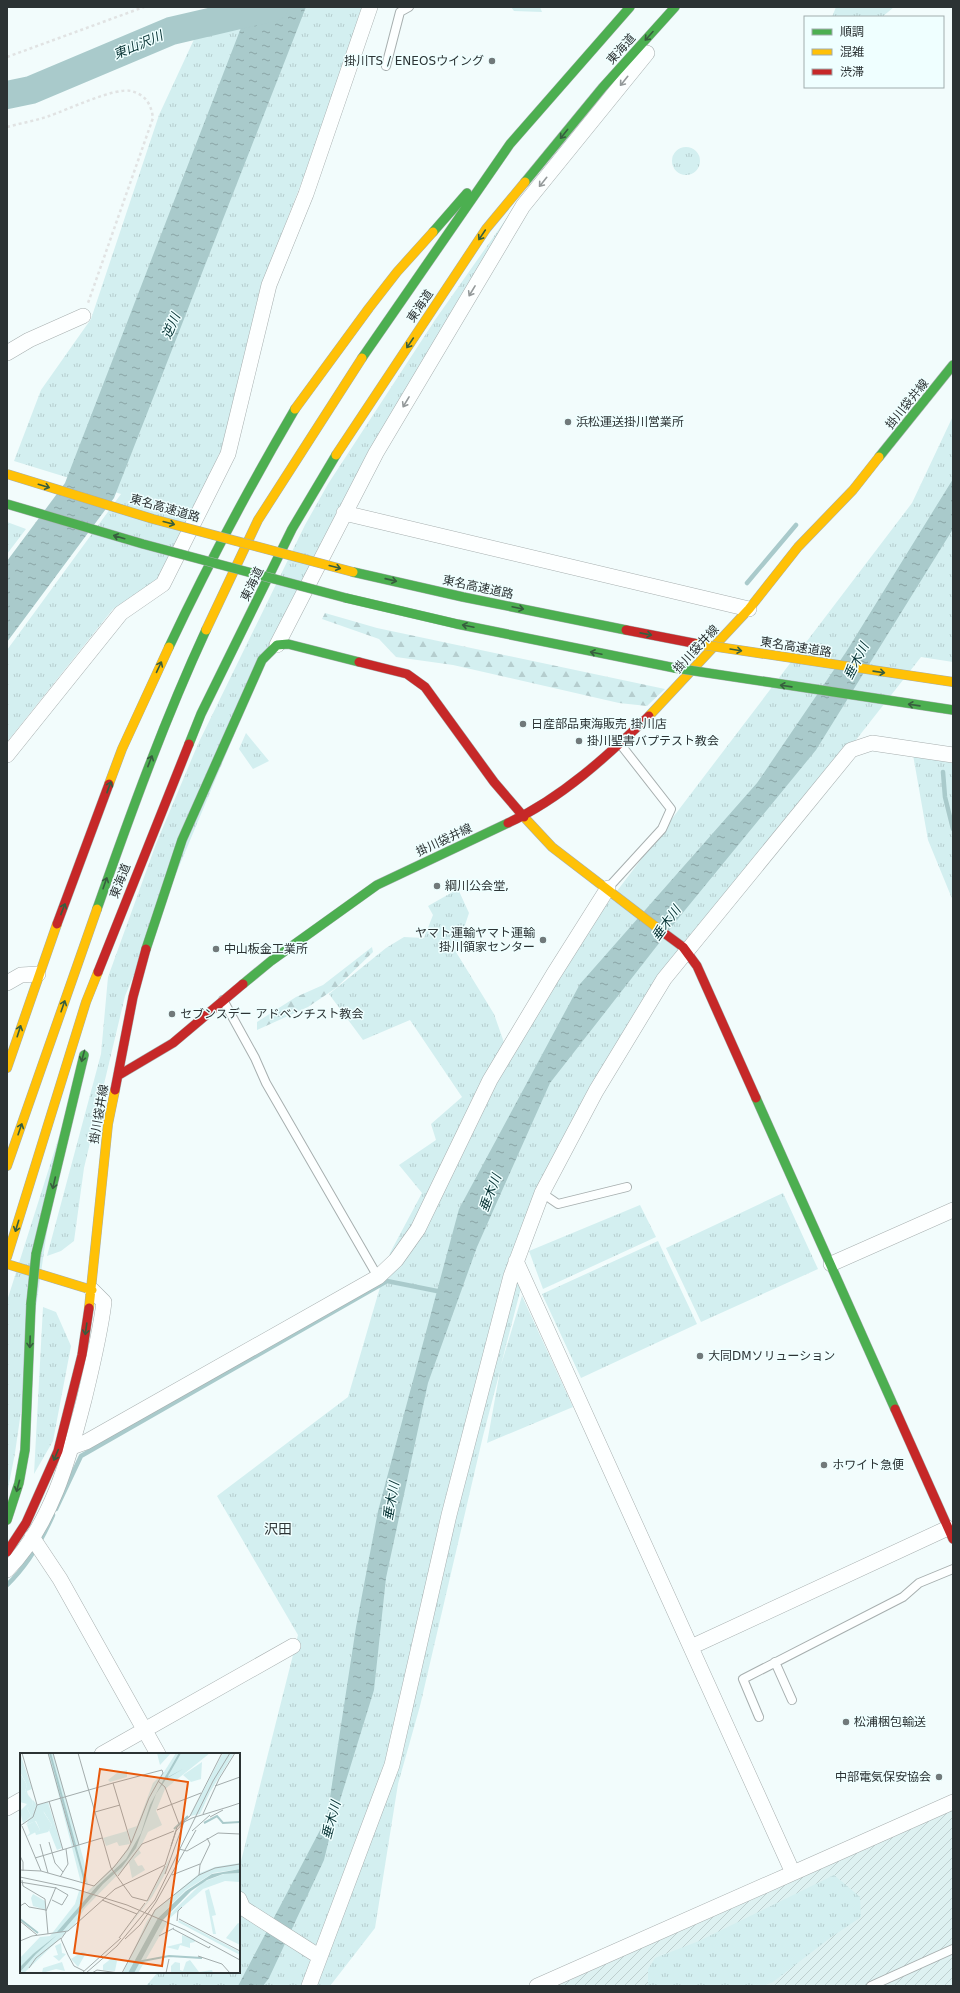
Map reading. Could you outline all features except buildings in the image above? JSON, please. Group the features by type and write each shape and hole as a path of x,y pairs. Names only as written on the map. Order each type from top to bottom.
{"main road":[{"name":"東海道","path":"7,1166 130,815 178,691 258,520 345,382 510,144 630,7"},
{"name":"東海道","path":"7,1257 86,1002 111,937 201,714 292,529 348,435 486,229 603,87 675,7"},
{"path":"7,1068 38,974 122,748 187,609 258,473 298,403 368,308 397,272 510,144"},
{"name":"掛川袋井線","path":"7,1552 26,1523 58,1451 82,1355 92,1290 94,1242 108,1124 118,1075 173,1043 196,1025 223,1000 324,922 376,885 523,816 585,774 620,744 651,714 749,609 798,547 853,490 953,365"},
{"name":"東名高速道路","path":"7,474 153,518 353,572 464,597 698,644 953,682"},
{"path":"7,504 143,544 346,598 456,624 675,668 953,710"},
{"path":"118,1075 133,998 148,940 182,840 262,660 277,645 288,644 407,674 425,687 494,782 523,816 552,846 614,892 685,949 697,966 951,1534"},
{"path":"101,990 111,937"},
{"path":"7,1520 19,1483 24,1450 31,1303 36,1254 86,1046"},
{"path":"7,1264 92,1290"}],"street":[{"path":"7,755 121,613 163,584 228,454 269,285 306,194 370,7"},
{"path":"277,645 376,453 522,206 684,7"},
{"path":"7,353 29,340 83,316"},
{"path":"344,513 749,609"},
{"path":"309,1986 392,1765 449,1515 516,1261 542,1193 596,1091 664,980 685,949 851,750 872,742 953,755"},
{"path":"72,1447 93,1438 378,1277 396,1260 418,1229 490,1080 553,975 614,892"},
{"path":"7,983 21,975 38,974"},
{"path":"831,1264 953,1210"},
{"path":"516,1261 793,1873"},
{"path":"7,1570 32,1537 55,1492 72,1447 99,1340 104,1302 92,1290"},
{"path":"691,1647 951,1534"},
{"path":"32,1537 60,1579 157,1753"},
{"path":"104,1753 293,1646"},
{"path":"7,1808 20,1801"},
{"path":"537,1986 953,1802"},
{"path":"241,1904 320,1957"}],"lane":[{"path":"386,66 400,12 409,7"},
{"path":"614,892 662,829 671,809 620,744"},
{"path":"223,1000 255,1058 266,1083 378,1277"},
{"path":"542,1193 558,1204 627,1187"},
{"path":"759,1717 743,1679 903,1597 920,1584 953,1569"},
{"path":"775,1662 792,1700"},
{"path":"872,1986 953,1949"}],"path":[{"path":"7,56 144,7"},
{"path":"7,127 48,116 112,93 130,91 144,96 151,107 153,118 83,316"}],"shaded area":[{"path":"953,1805 953,1986 557,1986"}],"green space":[{"path":"209,7 363,7 304,176 262,284 228,454 219,454 196,509 157,582 113,609 7,742 7,650 121,494 14,461 41,390 91,319 159,115"},
{"path":"511,7 540,7 542,12 514,11"},
{"path":"836,7 894,7 883,16 832,16"},
{"path":"686,147 696,151 700,161 696,171 686,175 676,171 672,161 676,151"},
{"path":"511,212 275,637 125,996 84,1168 74,1241 61,1251 47,1256 101,1054 108,977 156,844 198,744 305,525 328,484 435,320"},
{"path":"953,416 953,662 921,657 772,847 630,1036 512,1261 521,1288 501,1365 522,1296 573,1407 487,1443 500,1371 483,1436 420,1706 398,1784 375,1928 330,1986 146,1986 157,1973 240,1973 240,1865 298,1635 217,1496 348,1397 390,1253 422,1193 399,1165 436,1140 431,1124 462,1097 410,1020 363,1040 329,994 386,948 404,937 424,938 433,915 428,906 458,889 469,913 456,952 494,1014 507,1051 563,962 912,503"},
{"path":"7,522 26,529 7,554"},
{"path":"325,613 377,628 665,689 647,706 619,703 453,665 396,657 379,639 322,619"},
{"path":"246,733 269,761 253,769 239,749"},
{"path":"912,749 953,755 953,901 928,840"},
{"path":"372,947 373,952 336,988 308,1007 257,1030 257,1022 296,997 323,985"},
{"path":"62,1127 15,1453 7,1494 7,1301"},
{"path":"783,1193 818,1269 701,1322 666,1248"},
{"path":"640,1205 656,1237 543,1289 529,1251"},
{"path":"658,1241 697,1324 581,1378 542,1294"},
{"path":"43,1307 56,1312 71,1346 53,1441 34,1474"},
{"path":"834,1875 860,1897 861,1917 830,1938 773,1982 763,1986 648,1986 648,1969 655,1958 699,1941"}],"water":[{"name":"逆川","path":"249,7 306,7 114,498 7,642 7,561 65,483"},
{"name":"垂木川","path":"953,479 953,529 816,750 681,915 550,1083 477,1247 428,1383 386,1578 374,1690 333,1823 324,1860 269,1978 263,1986 238,1986 327,1817 356,1627 378,1511 459,1209 580,984 757,783 846,652"}],"waterway":[{"name":"東山沢川","path":"7,95 31,90 171,31 274,7"},
{"path":"747,583 796,525"},
{"path":"943,772 945,797 953,829"},
{"path":"56,1509 81,1456 387,1281 442,1292"},
{"path":"7,1585 21,1570 33,1552 53,1515"}],"traffic: fast":[{"path":"362,358 510,144 630,7"},
{"path":"525,182 603,87 675,7"},
{"path":"433,232 467,193"},
{"path":"879,457 953,365"},
{"path":"169,647 229,526 295,409"},
{"path":"189,744 201,714 292,529 336,455"},
{"path":"7,504 143,544 346,598"},
{"path":"353,572 463,597 626,630"},
{"path":"346,598 457,624 675,668"},
{"path":"97,909 162,733 206,630"},
{"path":"146,949 182,840 262,660 277,645 288,644 359,662"},
{"path":"675,668 953,710"},
{"path":"243,984 271,961 377,885 508,823"},
{"path":"36,1254 84,1055"},
{"path":"756,1098 895,1409"},
{"path":"31,1303 36,1254"},
{"path":"7,1520 19,1483 25,1450 31,1303"}],"traffic: slow":[{"path":"336,455 486,229 525,182"},
{"path":"295,409 397,272 433,232"},
{"path":"206,630 258,520 362,358"},
{"path":"649,716 749,609 798,547 853,490 879,457"},
{"path":"7,474 153,519 353,572"},
{"path":"698,644 953,682"},
{"path":"109,784 122,749 169,647"},
{"path":"524,817 552,847 664,933"},
{"path":"7,1166 97,909"},
{"path":"7,1068 57,924"},
{"path":"7,1257 86,1002 98,972"},
{"path":"89,1308 108,1124 115,1090"},
{"path":"7,1264 92,1290"}],"traffic: jam":[{"path":"626,630 698,644"},
{"path":"359,662 407,674 425,687 494,782 524,817"},
{"path":"508,823 528,813 565,789 600,761 649,716"},
{"path":"98,972 189,744"},
{"path":"57,924 109,784"},
{"path":"664,933 683,947 697,966 756,1098"},
{"path":"115,1090 133,997 146,949"},
{"path":"119,1075 173,1043 243,984"},
{"path":"7,1552 26,1523 58,1451 82,1355 89,1308"},
{"path":"895,1409 953,1539"}],"place":[{"name":"掛川TS / ENEOSウイング","path":"492,61"},
{"name":"浜松運送掛川営業所","path":"568,422"},
{"name":"日産部品東海販売 掛川店","path":"523,724"},
{"name":"掛川聖書バプテスト教会","path":"579,741"},
{"name":"綱川公会堂,","path":"437,886"},
{"name":"ヤマト運輸ヤマト運輸 掛川領家センター","path":"543,940"},
{"name":"中山板金工業所","path":"216,949"},
{"name":"セブンスデー アドベンチスト教会","path":"172,1014"},
{"name":"大同DMソリューション","path":"700,1356"},
{"name":"ホワイト急便","path":"824,1465"},
{"name":"松浦梱包輸送","path":"846,1722"},
{"name":"中部電気保安協会","path":"939,1777"}],"district":[{"name":"沢田","path":"278,1529"}]}
